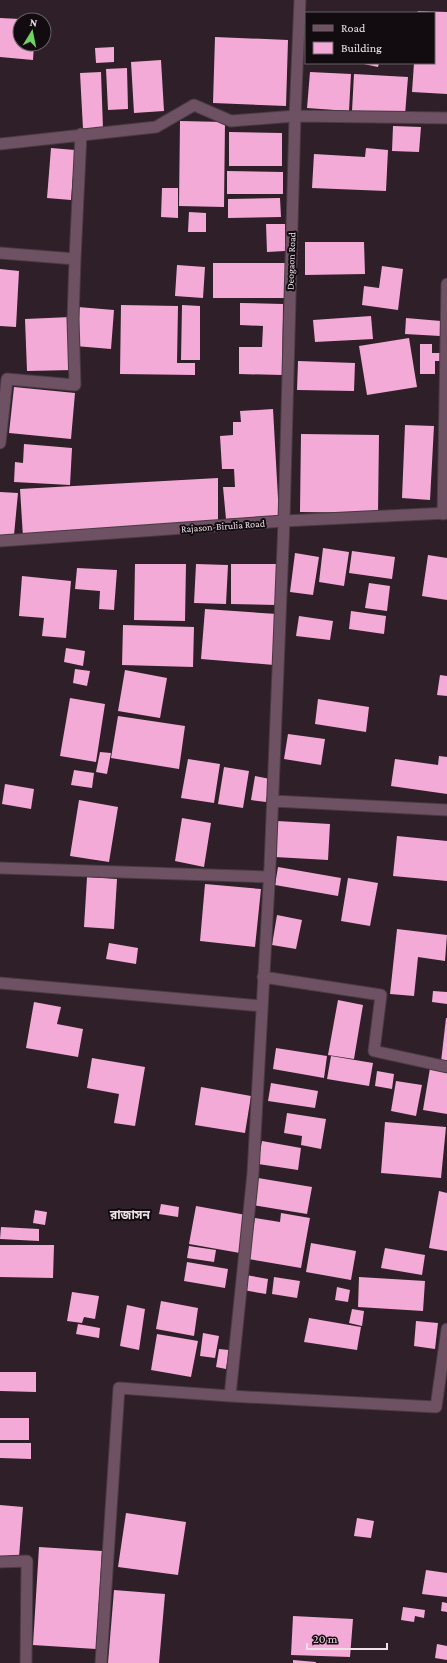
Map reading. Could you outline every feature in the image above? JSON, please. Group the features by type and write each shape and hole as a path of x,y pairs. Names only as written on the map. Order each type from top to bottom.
{"street":[{"name":"Deogaon Road","path":"230,1396 253,1173 273,800 284,521 295,116 300,0"},
{"path":"0,144 156,127 194,105 231,122 295,116 447,118"},
{"path":"0,443 7,379 75,385 73,319 81,134"},
{"path":"0,253 75,259"},
{"path":"445,514 447,284"},
{"name":"Rajason-Birulia Road","path":"0,541 284,521 445,514"},
{"path":"273,800 447,810"},
{"path":"0,868 269,877"},
{"path":"263,977 381,995 374,1052 447,1067"},
{"path":"0,983 262,1006"},
{"path":"101,1663 119,1388 230,1396 436,1407 447,1329"},
{"path":"0,1562 27,1561 26,1663"}],"building":[{"path":"418,11 447,12 447,94 412,92 414,64 435,64 435,12"},
{"path":"0,18 12,19 12,52 34,52 33,60 0,57"},
{"path":"215,37 288,40 286,106 213,103"},
{"path":"114,47 114,62 96,63 95,48"},
{"path":"161,60 164,111 134,113 131,62"},
{"path":"364,64 379,64 378,67"},
{"path":"127,68 128,109 108,110 106,69"},
{"path":"101,72 103,129 83,129 80,73"},
{"path":"310,72 351,74 349,111 307,108"},
{"path":"354,74 408,77 405,115 352,111"},
{"path":"180,121 225,122 224,207 179,206"},
{"path":"393,126 421,127 419,152 392,151"},
{"path":"229,132 282,133 282,166 229,166"},
{"path":"51,148 75,150 71,200 47,198"},
{"path":"366,148 388,150 386,191 312,188 314,154 365,157"},
{"path":"227,171 283,172 283,194 227,194"},
{"path":"162,188 178,188 178,218 161,217"},
{"path":"280,198 281,217 228,218 228,199"},
{"path":"189,212 206,213 206,232 188,232"},
{"path":"266,224 285,224 285,251 267,252"},
{"path":"305,242 364,242 365,274 305,275"},
{"path":"213,263 285,263 285,298 213,298"},
{"path":"177,265 205,267 203,298 175,296"},
{"path":"382,266 403,269 398,310 362,305 364,286 379,288"},
{"path":"0,269 19,271 16,327 0,326"},
{"path":"240,303 283,304 282,375 239,374 239,347 262,347 263,326 240,325"},
{"path":"121,305 178,306 177,363 195,363 195,375 120,374"},
{"path":"182,305 200,306 200,360 181,360"},
{"path":"78,307 114,310 111,349 75,346"},
{"path":"371,316 373,339 315,342 313,320"},
{"path":"71,317 73,370 27,371 25,319"},
{"path":"406,318 441,321 440,336 405,334"},
{"path":"409,338 417,387 367,395 359,346"},
{"path":"420,344 432,344 432,353 444,353 444,361 435,361 435,374 420,374"},
{"path":"298,361 355,363 354,391 297,390"},
{"path":"14,387 75,393 71,439 9,433"},
{"path":"273,409 279,516 226,519 223,487 235,487 234,469 222,469 220,436 233,435 233,422 241,422 240,411"},
{"path":"405,425 434,426 430,500 402,498"},
{"path":"301,434 379,435 378,513 300,512"},
{"path":"24,444 72,448 70,485 14,482 15,462 23,463"},
{"path":"218,478 218,520 23,537 20,489"},
{"path":"0,492 18,493 14,535 0,536"},
{"path":"323,548 349,552 344,586 319,582"},
{"path":"352,551 395,557 392,579 349,573"},
{"path":"295,553 319,557 313,595 290,592"},
{"path":"428,555 447,558 447,600 422,596"},
{"path":"135,564 186,564 185,621 134,620"},
{"path":"196,564 228,565 226,604 194,603"},
{"path":"231,564 278,564 277,605 231,604"},
{"path":"77,568 117,570 114,610 99,609 100,591 75,589"},
{"path":"22,576 71,581 66,638 42,636 44,618 19,616"},
{"path":"369,583 390,586 387,611 365,608"},
{"path":"205,609 277,614 274,665 201,659"},
{"path":"351,611 386,616 384,634 349,629"},
{"path":"299,616 333,621 330,640 296,636"},
{"path":"123,625 194,627 193,667 122,665"},
{"path":"66,648 85,651 83,666 64,662"},
{"path":"75,669 90,671 87,686 73,683"},
{"path":"125,670 167,678 160,718 118,711"},
{"path":"440,675 447,676 447,696 437,695"},
{"path":"70,698 105,704 96,762 60,756"},
{"path":"318,699 369,707 366,732 315,724"},
{"path":"118,716 185,726 179,769 111,758"},
{"path":"288,734 325,739 321,765 284,759"},
{"path":"100,752 111,753 107,774 96,772"},
{"path":"439,756 447,757 447,794 391,786 395,759 438,765"},
{"path":"188,759 220,764 214,803 181,798"},
{"path":"224,767 249,771 243,808 218,804"},
{"path":"74,770 94,773 92,788 71,785"},
{"path":"255,776 270,779 266,802 251,800"},
{"path":"5,784 34,789 31,809 2,804"},
{"path":"79,800 118,807 109,862 70,856"},
{"path":"182,818 211,823 204,867 175,861"},
{"path":"277,821 330,824 328,860 275,857"},
{"path":"397,836 447,841 447,881 393,876"},
{"path":"278,867 341,878 338,896 275,885"},
{"path":"87,877 117,879 114,929 84,927"},
{"path":"348,878 378,883 370,926 341,921"},
{"path":"205,884 261,889 255,947 200,941"},
{"path":"277,915 302,920 296,949 272,945"},
{"path":"397,929 447,935 445,961 418,957 414,996 390,994"},
{"path":"109,943 138,948 136,964 106,959"},
{"path":"433,991 447,992 447,1004 432,1002"},
{"path":"338,1000 363,1005 354,1059 328,1055"},
{"path":"34,1002 61,1007 57,1024 83,1029 78,1057 26,1048"},
{"path":"447,1018 447,1063 441,1062"},
{"path":"276,1048 327,1056 324,1078 273,1069"},
{"path":"331,1056 373,1063 369,1086 327,1079"},
{"path":"92,1058 145,1067 135,1126 114,1123 119,1094 87,1088"},
{"path":"430,1068 447,1071 447,1114 423,1110"},
{"path":"377,1071 394,1074 392,1089 375,1086"},
{"path":"396,1081 422,1085 416,1116 391,1111"},
{"path":"271,1083 318,1091 315,1108 268,1101"},
{"path":"201,1087 251,1096 245,1133 195,1125"},
{"path":"287,1113 326,1119 321,1149 301,1145 302,1136 284,1133"},
{"path":"385,1122 446,1127 441,1178 381,1173"},
{"path":"262,1141 301,1148 298,1170 258,1164"},
{"path":"258,1178 312,1187 307,1214 253,1205"},
{"path":"439,1191 447,1193 447,1251 429,1248"},
{"path":"161,1204 179,1207 178,1217 159,1214"},
{"path":"196,1206 246,1215 240,1253 189,1244"},
{"path":"35,1210 47,1212 45,1225 33,1223"},
{"path":"281,1213 310,1218 301,1268 248,1259 255,1218 280,1222"},
{"path":"1,1227 39,1229 39,1241 0,1239"},
{"path":"311,1243 356,1251 351,1280 306,1272"},
{"path":"0,1245 54,1245 53,1278 0,1277"},
{"path":"189,1246 216,1250 214,1262 187,1258"},
{"path":"385,1248 425,1255 422,1275 381,1268"},
{"path":"187,1262 228,1269 225,1288 184,1281"},
{"path":"246,1275 268,1279 266,1294 243,1290"},
{"path":"274,1277 300,1281 297,1298 272,1294"},
{"path":"359,1277 425,1281 423,1311 358,1307"},
{"path":"337,1287 350,1290 348,1302 335,1300"},
{"path":"72,1292 99,1296 95,1319 84,1317 82,1323 67,1321"},
{"path":"161,1301 198,1308 194,1336 156,1329"},
{"path":"127,1305 145,1309 139,1350 120,1346"},
{"path":"352,1309 364,1311 362,1326 349,1323"},
{"path":"309,1318 361,1327 357,1350 304,1342"},
{"path":"416,1321 438,1323 435,1349 414,1346"},
{"path":"78,1324 100,1328 99,1338 76,1334"},
{"path":"203,1333 219,1336 215,1358 200,1356"},
{"path":"157,1334 198,1341 191,1377 151,1370"},
{"path":"219,1349 229,1350 226,1369 216,1367"},
{"path":"0,1372 36,1372 36,1392 0,1391"},
{"path":"0,1418 29,1418 29,1440 0,1440"},
{"path":"0,1443 31,1443 31,1459 0,1458"},
{"path":"0,1505 23,1507 19,1557 0,1556"},
{"path":"126,1513 186,1522 178,1575 118,1567"},
{"path":"357,1518 374,1521 371,1538 354,1536"},
{"path":"39,1547 102,1551 96,1649 33,1645"},
{"path":"426,1570 447,1573 447,1597 422,1594"},
{"path":"114,1590 165,1594 159,1663 108,1663"},
{"path":"442,1602 447,1603 447,1612 441,1611"},
{"path":"403,1607 425,1610 424,1618 415,1616 414,1622 401,1620"},
{"path":"293,1616 353,1619 350,1657 291,1655"},
{"path":"437,1644 447,1646 447,1660 435,1658"},
{"path":"293,1660 316,1662 316,1663 293,1663"}],"district":[{"name":"রাজাসন","path":"130,1215"}]}
